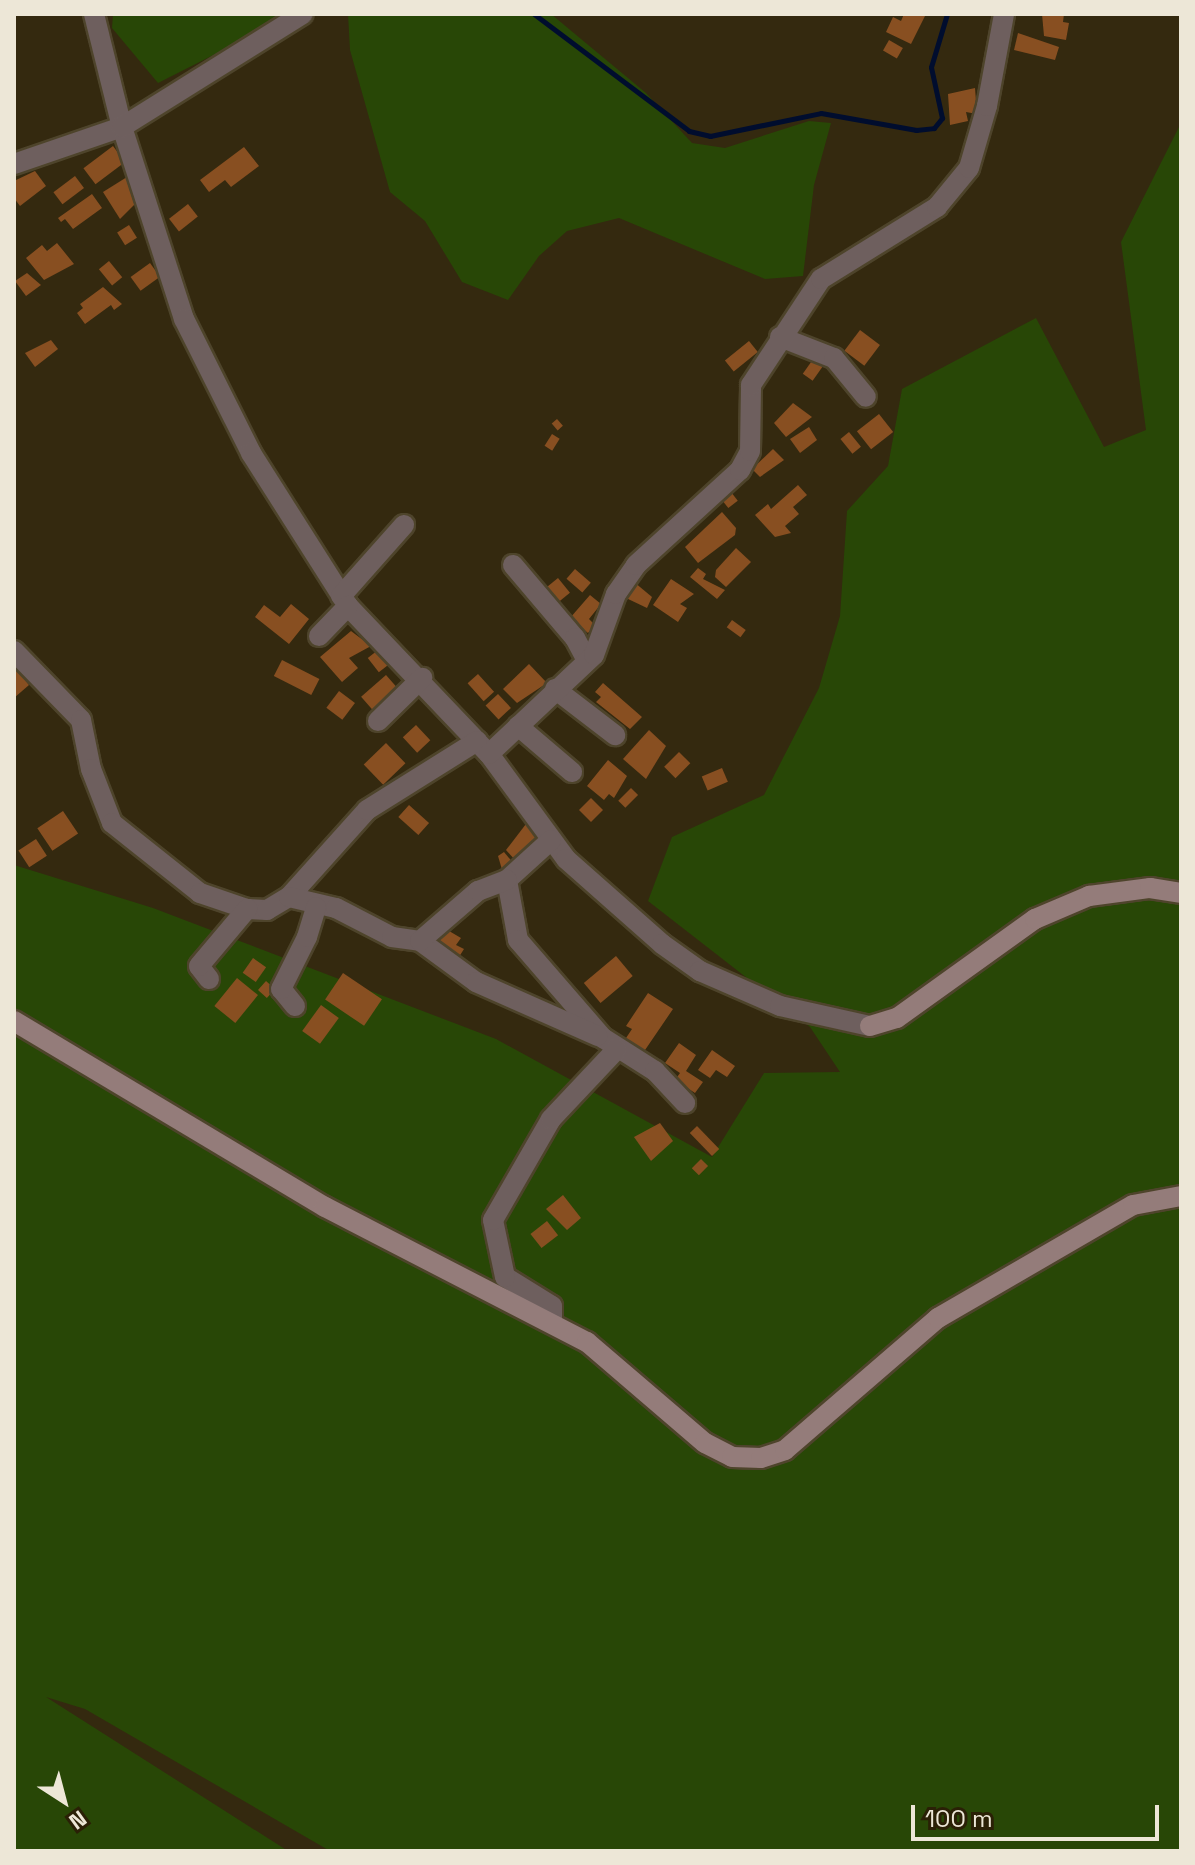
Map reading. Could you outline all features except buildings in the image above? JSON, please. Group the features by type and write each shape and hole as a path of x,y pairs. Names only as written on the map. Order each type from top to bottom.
{"street":[{"path":"94,14 122,127 184,319 251,453 345,601 422,678 483,747 551,840 662,944 700,971 780,1006 870,1026 897,1018 1035,919 1089,896 1150,888 1181,893"},
{"path":"14,164 122,127 303,14"},
{"path":"14,651 81,720 91,769 112,823 200,893 247,909 267,910 289,897 367,810 518,726 594,655 616,594 636,565 740,470 750,451 751,385 821,279 937,207 969,168 987,106 1004,14"},
{"path":"780,337 834,358 866,397"},
{"path":"319,636 404,525"},
{"path":"513,565 575,638 587,661"},
{"path":"378,721 422,678"},
{"path":"555,689 615,735"},
{"path":"518,726 572,772"},
{"path":"420,941 478,891 507,880 551,840"},
{"path":"507,880 518,940 610,1043"},
{"path":"289,897 316,907 336,908 392,937 420,941 476,982 610,1043 655,1071 685,1103"},
{"path":"295,1006 281,989 307,937 316,907"},
{"path":"209,979 199,966 247,909"},
{"path":"14,1021 325,1207 587,1342 705,1443 732,1457 761,1458 809,1433 938,1318 1000,1279 1133,1205 1181,1196"},
{"path":"552,1323 552,1306 505,1277 493,1220 543,1130 610,1043"}],"green space":[{"path":"113,14 275,14 277,17 265,29 158,83 112,28"},
{"path":"348,14 551,14 646,93 692,143 725,148 809,121 831,123 814,185 803,276 765,279 619,218 567,231 539,256 508,300 462,282 425,221 390,192 350,50"},
{"path":"1181,123 1181,1851 330,1851 85,1709 46,1697 288,1851 14,1851 14,865 153,908 496,1039 712,1157 764,1073 840,1072 810,1027 648,901 672,837 764,795 819,688 840,616 847,511 888,466 902,389 1036,318 1104,447 1146,430 1121,242"}],"waterway":[{"path":"534,14 689,131 710,136 821,113 916,130 934,128 942,118 931,67 947,14"}]}
